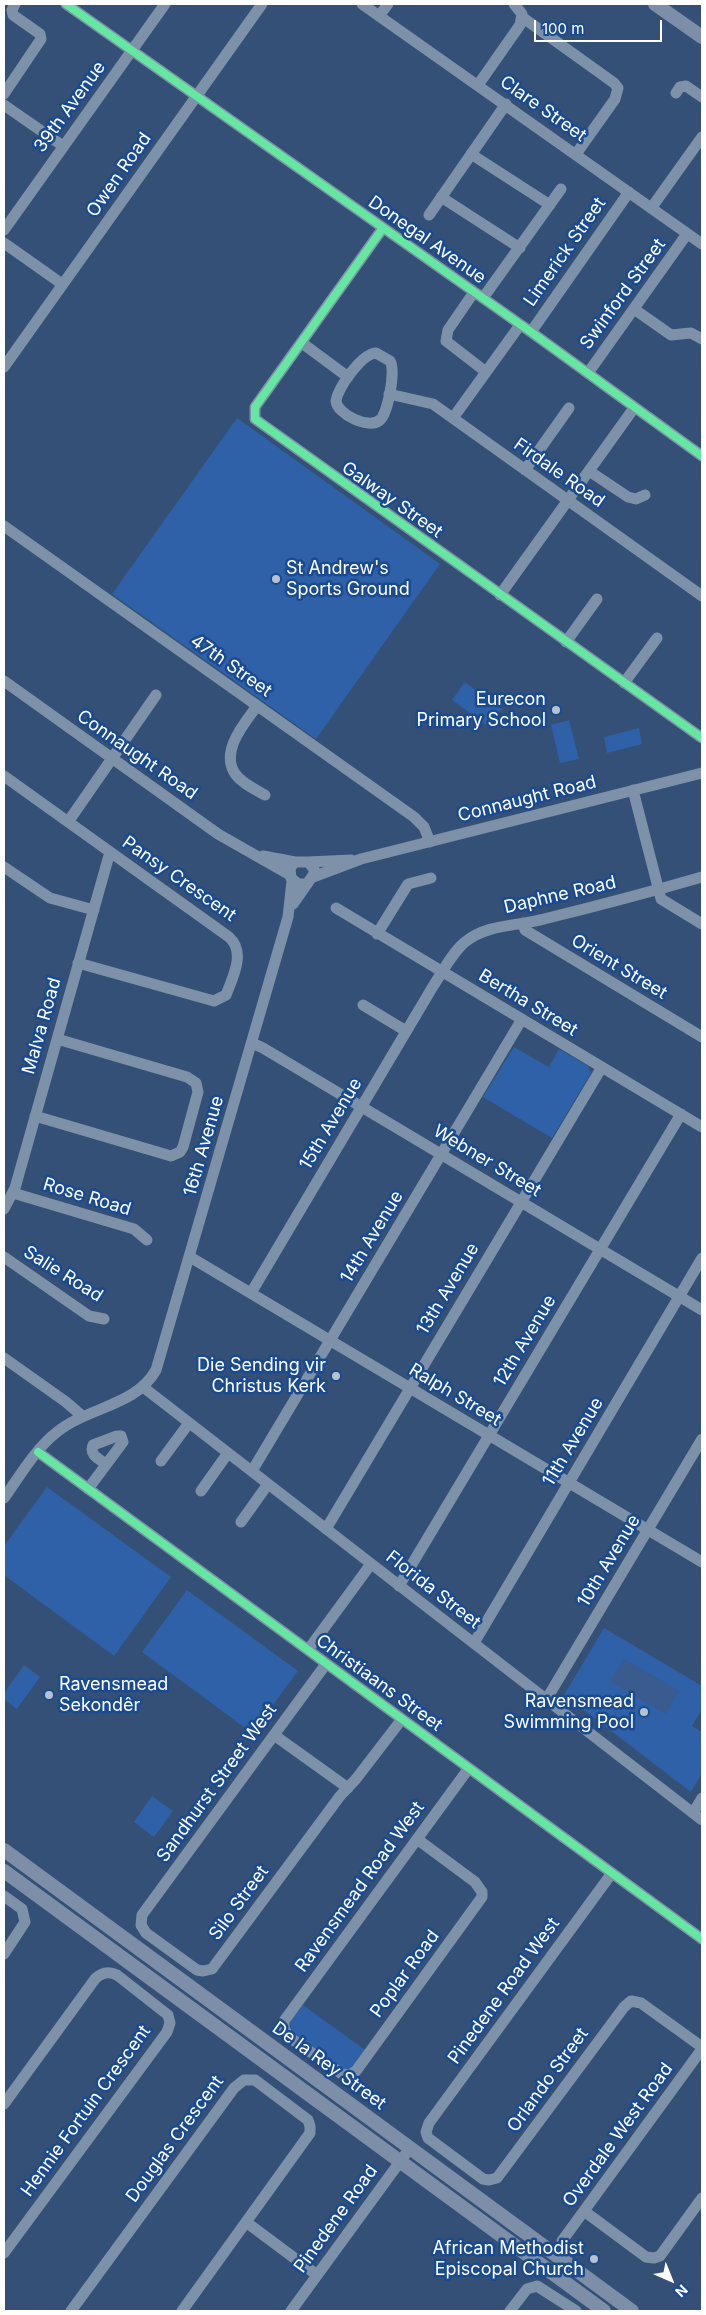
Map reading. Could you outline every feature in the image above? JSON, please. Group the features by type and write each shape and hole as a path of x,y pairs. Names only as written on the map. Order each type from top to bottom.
{"main road":[{"path":"655,4 702,37"},
{"name":"De la Rey Street","path":"4,1850 632,2311"},
{"name":"De la Rey Street","path":"4,1871 604,2311"}],"street":[{"path":"4,94 42,39 40,34 13,15 12,10 15,4"},
{"name":"39th Avenue","path":"4,230 165,4"},
{"name":"Owen Road","path":"4,367 262,4"},
{"name":"Clare Street","path":"362,4 702,244"},
{"path":"379,16 388,4"},
{"path":"478,85 520,25 522,17 520,10 514,4"},
{"name":"Donegal Avenue","path":"72,5 132,51 520,324 702,456"},
{"path":"522,17 614,83 618,88 615,99 576,154"},
{"path":"676,93 680,87 686,86 702,97"},
{"path":"428,215 506,104"},
{"path":"4,105 63,146"},
{"path":"652,208 702,137"},
{"path":"472,154 550,205"},
{"path":"486,372 446,341 448,330 520,248 561,189"},
{"name":"Limerick Street","path":"530,332 629,192"},
{"path":"442,197 520,248"},
{"name":"Galway Street","path":"383,228 255,407 256,422 702,738"},
{"name":"Swinford Street","path":"588,374 687,234"},
{"path":"4,243 62,284"},
{"path":"634,309 671,335 691,333 702,339"},
{"path":"453,418 520,324"},
{"path":"302,343 348,377"},
{"path":"378,354 393,366 389,394 385,412 380,420 373,423 355,419 336,405 338,394 348,377 367,356 378,354"},
{"name":"Firdale Road","path":"389,394 429,403 453,418 702,596"},
{"path":"526,470 568,408"},
{"path":"500,595 634,408"},
{"path":"589,471 628,497 636,499 645,495"},
{"name":"47th Street","path":"4,526 414,817 424,827 430,842"},
{"path":"566,642 597,599"},
{"path":"624,683 657,638"},
{"name":"Connaught Road","path":"4,681 226,839 291,878"},
{"path":"68,822 156,695"},
{"path":"257,706 234,738 232,763 234,772 240,779 264,796"},
{"name":"Connaught Road","path":"310,880 361,859 702,773"},
{"name":"Pansy Crescent","path":"4,776 229,936 237,946 238,954 226,995 214,1001 78,964"},
{"path":"634,790 661,899 702,924"},
{"name":"Malva Road","path":"4,1209 13,1193 110,852"},
{"name":"Connaught Road","path":"252,853 296,862"},
{"name":"Connaught Road","path":"308,862 361,859"},
{"path":"296,862 308,862 314,869 310,880 298,884 291,878 290,868 296,862"},
{"path":"4,867 50,898 94,910"},
{"name":"Daphne Road","path":"442,972 464,943 478,934 702,877"},
{"name":"16th Avenue","path":"143,1387 153,1376 159,1363 252,1044 290,910 291,878"},
{"path":"378,934 408,884 431,878"},
{"name":"16th Avenue","path":"290,910 310,880"},
{"name":"Bertha Street","path":"336,908 702,1127"},
{"name":"Orient Street","path":"523,924 525,930 702,1037"},
{"name":"15th Avenue","path":"251,1293 442,972"},
{"path":"363,1005 406,1031"},
{"name":"14th Avenue","path":"252,1471 522,1020"},
{"path":"35,1116 171,1156 180,1152 183,1146 198,1092 196,1083 187,1077 57,1039"},
{"name":"Webner Street","path":"252,1044 263,1048 702,1310"},
{"name":"13th Avenue","path":"326,1529 602,1067"},
{"name":"12th Avenue","path":"399,1586 681,1114"},
{"name":"Rose Road","path":"13,1193 134,1229 147,1240"},
{"name":"Salie Road","path":"4,1257 89,1316 104,1319"},
{"name":"Ralph Street","path":"190,1257 702,1562"},
{"name":"11th Avenue","path":"474,1644 702,1258"},
{"path":"4,1358 82,1416"},
{"path":"4,1498 38,1452 57,1431 82,1416 127,1398 143,1387"},
{"name":"Florida Street","path":"143,1387 702,1820"},
{"path":"161,1461 189,1423"},
{"name":"10th Avenue","path":"546,1700 702,1439"},
{"name":"Christiaans Street","path":"38,1452 702,1939"},
{"path":"201,1491 228,1453"},
{"path":"88,1489 106,1464"},
{"path":"240,1522 268,1484"},
{"path":"308,1650 371,1564"},
{"name":"Sandhurst Street West","path":"141,1925 142,1915 326,1664"},
{"name":"Silo Street","path":"141,1925 146,1932 197,1970 203,1971 212,1968 402,1719"},
{"path":"274,1735 348,1788"},
{"name":"Ravensmead Road West","path":"284,2028 286,2018 469,1768"},
{"path":"693,1813 702,1798"},
{"name":"Poplar Road","path":"284,2028 289,2037 342,2074 349,2075 356,2072 480,1903 482,1892 480,1886 417,1839"},
{"name":"Pinedene Road West","path":"426,2132 429,2123 612,1873"},
{"path":"4,1896 22,1909 25,1922 4,1954"},
{"name":"Hennie Fortuin Crescent","path":"4,2104 95,1979 101,1974 109,1973 117,1976 168,2015 170,2023 167,2032 4,2253"},
{"name":"Orlando Street","path":"426,2132 430,2140 483,2179 492,2180 499,2176 628,2002 641,2003 702,2048"},
{"name":"Overdale West Road","path":"562,2241 702,2048"},
{"name":"Douglas Crescent","path":"71,2311 234,2088 244,2080 256,2080 302,2116 310,2126 307,2139 182,2311"},
{"name":"Pinedene Road","path":"290,2311 410,2148"},
{"path":"584,2211 646,2257 654,2258 660,2256 702,2198"},
{"path":"246,2222 317,2275"},
{"path":"510,2311 527,2289 537,2286 576,2311"}],"shaded area":[{"name":"St Andrew's Sports Ground","path":"237,418 440,564 316,739 112,594"},
{"path":"465,682 502,709 489,727 452,700"},
{"path":"569,720 579,759 560,763 551,725"},
{"path":"639,728 642,744 607,753 604,737"},
{"path":"514,1047 549,1067 559,1049 588,1066 591,1073 552,1138 483,1097"},
{"path":"47,1487 171,1577 114,1656 4,1575 4,1546"},
{"path":"187,1590 298,1671 252,1733 142,1652"},
{"name":"Ravensmead Swimming Pool","path":"604,1628 702,1686 702,1709 692,1726 702,1732 702,1773 691,1792 564,1695"},
{"path":"624,1659 679,1691 665,1714 610,1681"},
{"path":"24,1665 40,1677 17,1709 4,1699 4,1693"},
{"path":"152,1796 173,1811 154,1837 134,1822"},
{"path":"303,2005 365,2050 352,2068 343,2069 292,2032 290,2022"}],"cycle path":[{"path":"66,4 531,332 702,456"},
{"path":"383,228 255,407 255,419 702,738"},
{"path":"38,1452 702,1939"}],"place":[{"name":"St Andrew's Sports Ground","path":"276,579"},
{"name":"Eurecon Primary School","path":"556,710"},
{"name":"Die Sending vir Christus Kerk","path":"336,1376"},
{"name":"Ravensmead Sekondêr","path":"49,1695"},
{"name":"Ravensmead Swimming Pool","path":"644,1712"},
{"name":"African Methodist Episcopal Church","path":"594,2259"}]}
